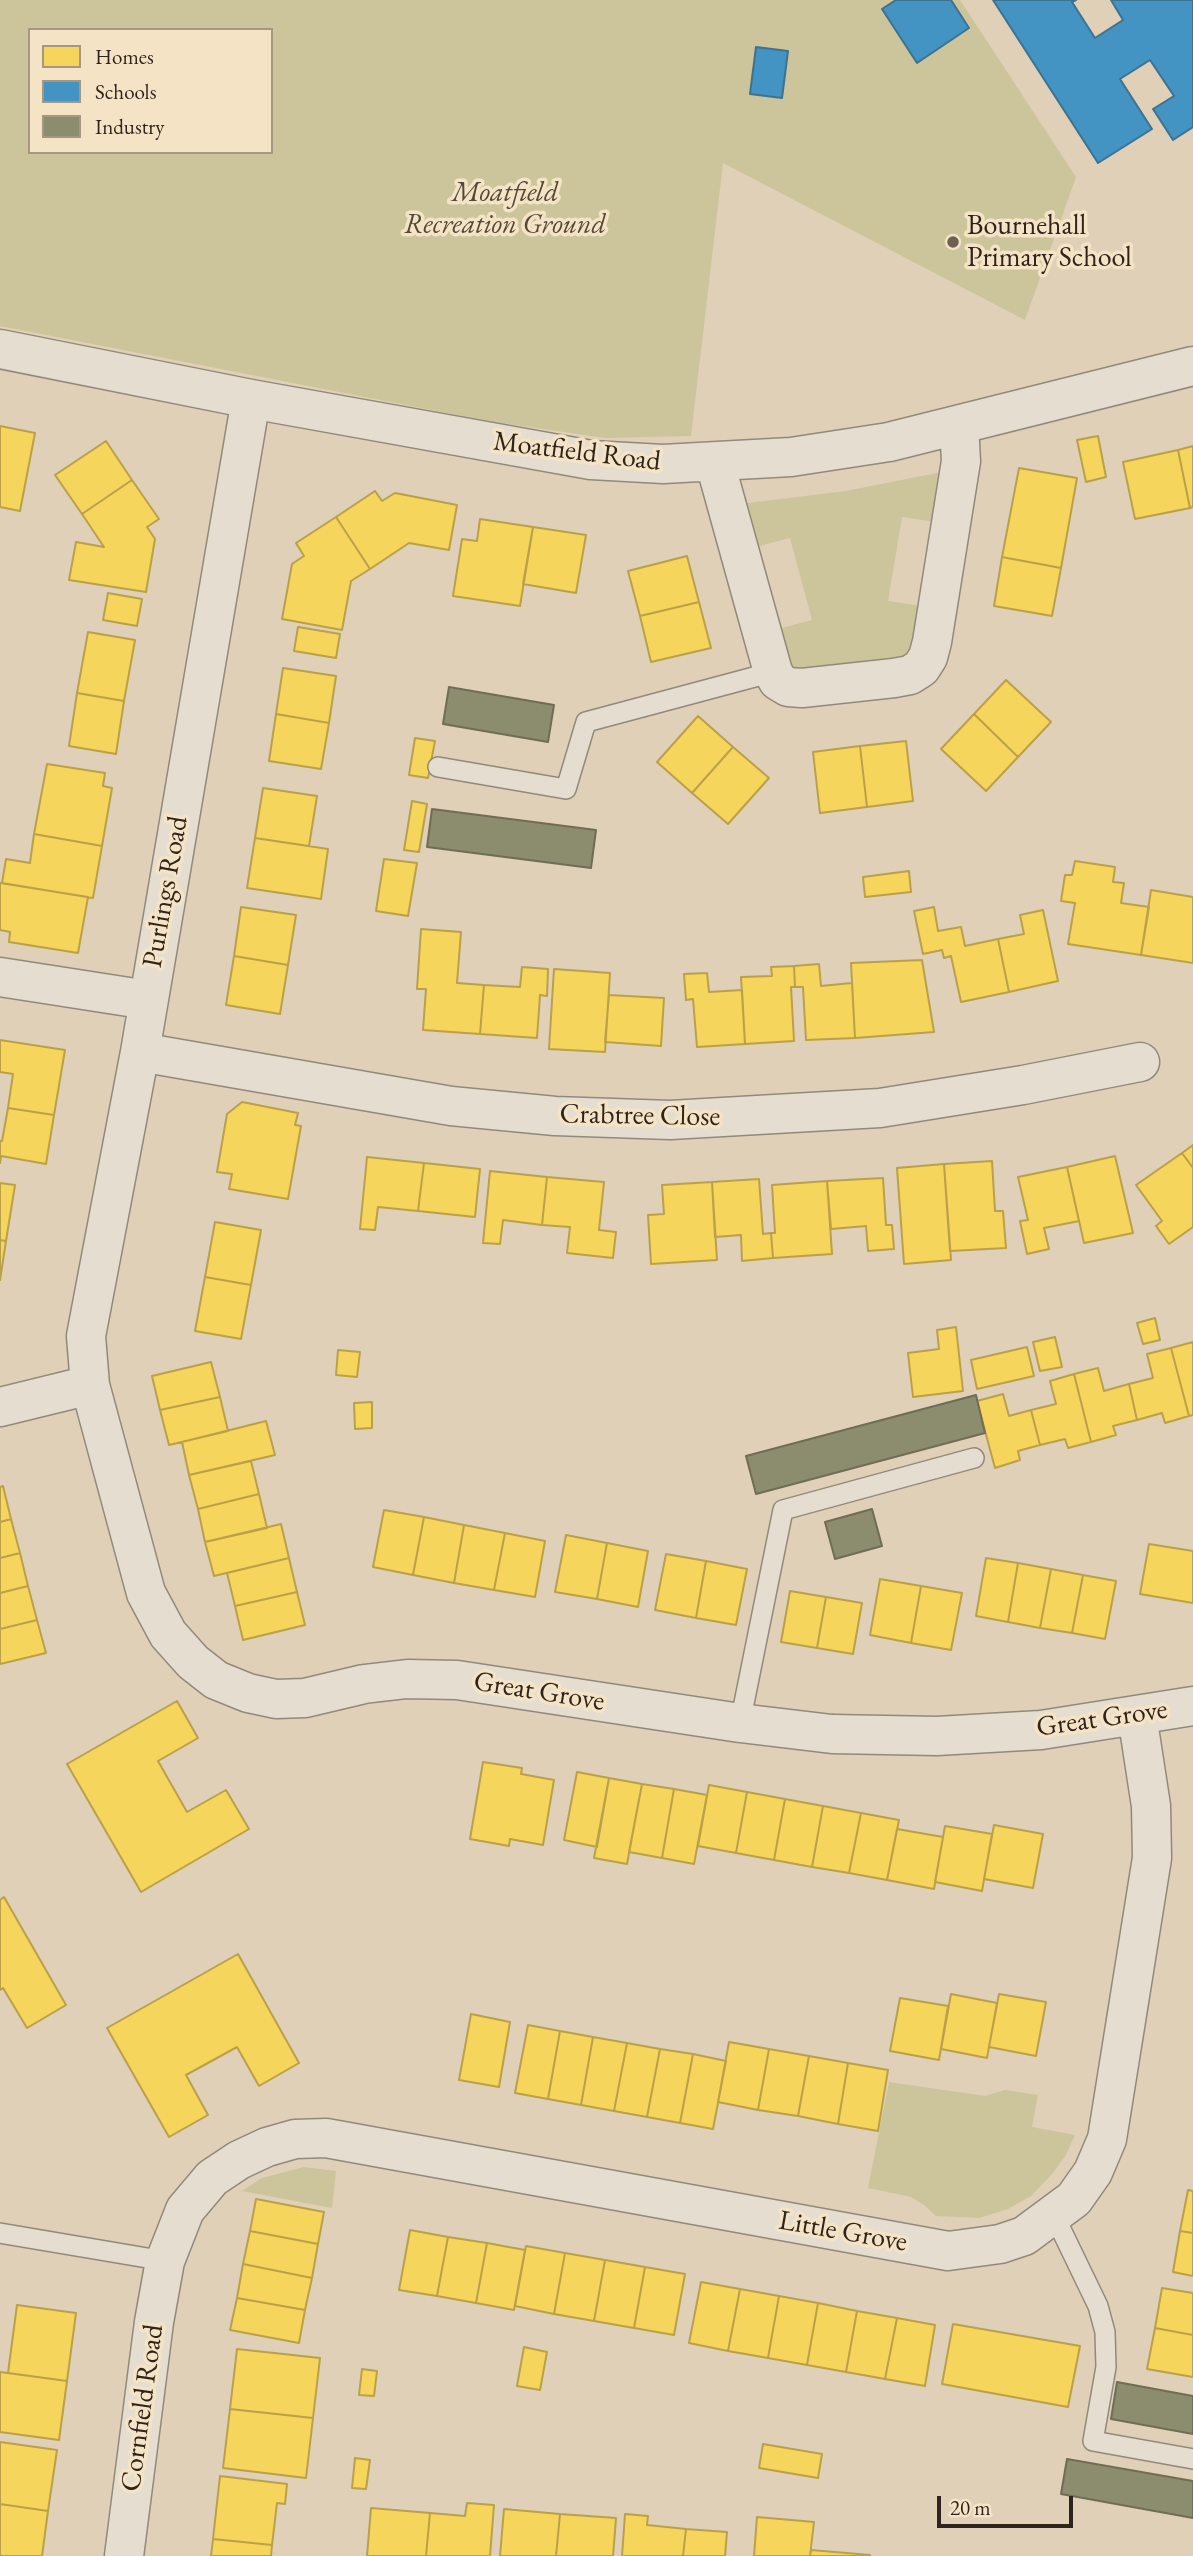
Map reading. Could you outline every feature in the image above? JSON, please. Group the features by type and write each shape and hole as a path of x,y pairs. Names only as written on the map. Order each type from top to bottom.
{"street":[{"name":"Moatfield Road","path":"0,349 251,399 591,460 663,464 791,457 864,446 1193,366"},
{"name":"Purlings Road","path":"90,1385 86,1336 140,1052 251,399"},
{"path":"715,463 773,673 778,681 789,687 802,688 894,678 910,675 922,668 932,642 961,461 959,425"},
{"path":"0,977 148,1000"},
{"name":"Crabtree Close","path":"140,1052 451,1106 555,1116 670,1120 880,1108 1023,1085 1140,1062"},
{"path":"0,1407 90,1385"},
{"name":"Great Grove","path":"90,1385 146,1593 168,1634 193,1662 216,1680 248,1693 276,1699 305,1698 364,1684 407,1679 457,1680 740,1723 832,1734 937,1736 1041,1730 1193,1706"},
{"name":"Little Grove","path":"165,2261 185,2210 212,2178 239,2160 267,2147 295,2139 326,2138 948,2251 1000,2244 1024,2236 1074,2199 1087,2181 1107,2138 1152,1858 1151,1806 1137,1715"},
{"name":"Cornfield Road","path":"124,2556 154,2322 165,2261"}],"lane":[{"path":"438,767 566,789 586,722 773,673"},
{"path":"740,1723 783,1510 974,1458"},
{"path":"1054,2216 1098,2306 1105,2332 1106,2367 1093,2441 1193,2459"},
{"path":"0,2233 165,2261"}],"green space":[{"name":"Moatfield Recreation Ground","path":"0,0 960,0 1076,177 1025,320 723,163 691,436 605,438 488,421 0,326"},
{"path":"942,472 936,522 902,517 888,601 922,606 917,643 906,659 789,670 774,630 812,620 790,538 752,548 740,504 846,491"},
{"path":"889,2082 985,2096 1005,2090 1038,2095 1032,2127 1075,2135 1066,2155 1031,2196 1008,2209 979,2218 936,2216 911,2197 868,2188"},
{"path":"304,2167 336,2171 332,2208 242,2191 262,2178"}],"building: Homes":[{"path":"0,426 35,433 20,511 0,507"},
{"path":"1098,436 1106,477 1086,482 1077,440"},
{"path":"106,441 132,480 82,514 55,475"},
{"path":"1193,446 1193,507 1190,508 1178,450"},
{"path":"1178,450 1190,508 1135,519 1123,462"},
{"path":"1019,468 1077,478 1061,568 1002,557"},
{"path":"132,480 159,519 147,527 155,539 146,592 69,580 76,542 104,547 82,514"},
{"path":"375,491 382,501 395,493 457,505 449,550 409,543 370,569 336,517"},
{"path":"336,517 370,569 351,581 342,630 282,619 292,564 304,556 296,543"},
{"path":"480,519 533,527 520,606 453,596 462,539 477,541"},
{"path":"533,527 586,535 576,593 523,584"},
{"path":"687,556 699,602 640,616 628,571"},
{"path":"1002,557 1061,568 1052,616 994,606"},
{"path":"108,593 142,599 137,626 103,620"},
{"path":"699,602 711,648 651,662 640,616"},
{"path":"298,627 340,634 336,658 294,651"},
{"path":"88,632 135,640 124,701 77,693"},
{"path":"283,668 336,676 329,723 276,714"},
{"path":"1006,680 1051,722 1018,757 974,714"},
{"path":"77,693 124,701 116,754 69,746"},
{"path":"276,714 329,723 321,769 269,761"},
{"path":"974,714 1018,757 986,791 941,749"},
{"path":"698,716 733,747 692,793 657,762"},
{"path":"415,738 435,741 428,778 409,775"},
{"path":"906,741 913,801 867,807 860,746"},
{"path":"860,746 867,807 820,813 813,752"},
{"path":"733,747 769,778 728,824 692,793"},
{"path":"47,764 105,773 103,786 112,788 102,846 34,834"},
{"path":"263,788 317,796 309,846 255,838"},
{"path":"412,801 427,804 419,852 404,850"},
{"path":"34,834 102,846 93,898 2,883 6,859 30,863"},
{"path":"255,838 328,849 321,899 247,888"},
{"path":"384,859 417,863 408,916 376,911"},
{"path":"1075,861 1115,867 1113,882 1124,883 1121,903 1149,907 1141,955 1068,944 1075,903 1061,901 1065,875 1072,875"},
{"path":"909,871 911,892 865,897 863,877"},
{"path":"0,883 88,897 78,953 9,942 10,932 0,930"},
{"path":"1151,890 1193,897 1193,963 1141,955"},
{"path":"241,907 296,915 288,965 234,956"},
{"path":"934,907 938,931 961,927 965,946 998,939 1009,992 961,1002 951,956 944,958 942,950 923,954 914,911"},
{"path":"1043,910 1058,981 1009,992 998,939 1024,934 1020,915"},
{"path":"421,929 461,932 457,983 484,985 480,1034 423,1030 426,989 417,989"},
{"path":"234,956 288,965 280,1014 226,1005"},
{"path":"922,960 934,1032 855,1038 851,963"},
{"path":"819,964 821,986 852,983 855,1038 806,1040 803,987 795,987 794,966"},
{"path":"794,966 795,987 791,987 794,1041 745,1044 741,977 772,976 771,967"},
{"path":"522,967 548,969 547,996 540,995 537,1038 480,1034 484,985 520,987"},
{"path":"554,969 610,973 605,1052 549,1049"},
{"path":"707,973 709,992 742,990 745,1044 697,1047 693,999 686,1000 684,974"},
{"path":"609,995 664,998 661,1046 605,1042"},
{"path":"0,1040 65,1050 54,1115 8,1108 13,1074 0,1072"},
{"path":"242,1102 298,1113 295,1125 301,1126 288,1199 229,1189 232,1174 217,1172 227,1114"},
{"path":"8,1108 54,1115 46,1164 1,1156 0,1163 0,1141"},
{"path":"1193,1145 1193,1168 1182,1153"},
{"path":"1182,1153 1193,1168 1193,1227 1169,1244 1156,1226 1162,1221 1136,1185"},
{"path":"1115,1156 1133,1233 1084,1243 1067,1167"},
{"path":"367,1157 424,1163 418,1211 378,1207 375,1230 360,1229"},
{"path":"992,1161 995,1211 1003,1211 1006,1248 950,1251 944,1164"},
{"path":"424,1163 480,1169 475,1217 418,1211"},
{"path":"944,1164 951,1260 904,1264 897,1168"},
{"path":"1067,1167 1079,1221 1044,1228 1049,1249 1027,1254 1020,1221 1028,1220 1018,1177"},
{"path":"490,1171 547,1177 542,1225 503,1220 500,1244 483,1243"},
{"path":"547,1177 604,1182 599,1230 616,1232 613,1258 567,1253 570,1227 542,1225"},
{"path":"883,1178 886,1225 892,1225 894,1249 868,1251 866,1226 831,1229 827,1181"},
{"path":"759,1179 763,1234 771,1233 773,1258 742,1261 741,1235 715,1237 712,1182"},
{"path":"827,1181 832,1254 773,1258 771,1233 775,1233 772,1185"},
{"path":"712,1182 717,1260 651,1264 648,1215 664,1214 662,1185"},
{"path":"0,1183 15,1185 6,1241 0,1240"},
{"path":"215,1222 261,1230 251,1285 205,1277"},
{"path":"0,1240 6,1241 0,1280"},
{"path":"205,1277 251,1285 241,1339 195,1331"},
{"path":"1155,1318 1160,1340 1143,1344 1137,1323"},
{"path":"956,1327 963,1391 913,1397 908,1353 939,1349 937,1330"},
{"path":"1055,1337 1062,1367 1040,1371 1033,1342"},
{"path":"1193,1342 1193,1415 1189,1416 1171,1348"},
{"path":"1027,1347 1034,1376 977,1389 971,1360"},
{"path":"1171,1348 1189,1416 1165,1423 1162,1413 1137,1420 1129,1384 1153,1378 1147,1354"},
{"path":"338,1350 360,1352 357,1377 336,1375"},
{"path":"211,1362 220,1397 160,1410 152,1376"},
{"path":"1098,1368 1104,1391 1129,1384 1137,1420 1113,1426 1116,1435 1091,1442 1074,1374"},
{"path":"1074,1374 1091,1442 1068,1448 1065,1439 1040,1445 1031,1410 1056,1404 1050,1381"},
{"path":"1003,1394 1009,1416 1031,1410 1040,1445 1018,1451 1020,1460 995,1468 977,1401"},
{"path":"220,1397 228,1431 169,1445 160,1410"},
{"path":"372,1402 372,1428 355,1429 354,1403"},
{"path":"266,1421 275,1455 189,1475 182,1442"},
{"path":"251,1461 259,1494 198,1509 189,1475"},
{"path":"3,1486 11,1519 0,1522 0,1487"},
{"path":"259,1494 267,1528 205,1542 198,1509"},
{"path":"384,1510 424,1517 413,1575 373,1567"},
{"path":"424,1517 464,1525 454,1583 413,1575"},
{"path":"11,1519 20,1553 0,1558 0,1522"},
{"path":"281,1524 289,1558 214,1576 205,1542"},
{"path":"464,1525 505,1533 494,1590 454,1583"},
{"path":"505,1533 545,1541 535,1597 494,1590"},
{"path":"566,1535 607,1543 597,1599 555,1592"},
{"path":"607,1543 648,1551 638,1607 597,1599"},
{"path":"1149,1544 1193,1551 1193,1603 1140,1594"},
{"path":"20,1553 28,1586 0,1593 0,1558"},
{"path":"666,1554 706,1561 696,1618 655,1610"},
{"path":"289,1558 297,1592 235,1606 227,1573"},
{"path":"986,1558 1018,1563 1008,1622 976,1616"},
{"path":"706,1561 747,1569 736,1625 696,1618"},
{"path":"1018,1563 1051,1569 1040,1628 1008,1622"},
{"path":"1051,1569 1083,1575 1072,1633 1040,1628"},
{"path":"1083,1575 1116,1581 1105,1639 1072,1633"},
{"path":"880,1579 921,1586 911,1643 870,1635"},
{"path":"28,1586 37,1620 0,1629 0,1593"},
{"path":"921,1586 962,1593 951,1650 911,1643"},
{"path":"790,1591 826,1597 817,1648 781,1642"},
{"path":"297,1592 305,1625 243,1640 235,1606"},
{"path":"826,1597 862,1603 853,1654 817,1648"},
{"path":"37,1620 46,1653 0,1664 0,1629"},
{"path":"177,1701 198,1738 158,1761 187,1812 226,1790 249,1829 141,1892 67,1764"},
{"path":"483,1762 522,1768 521,1774 554,1780 543,1845 510,1839 509,1846 470,1839"},
{"path":"577,1772 609,1778 597,1847 564,1840"},
{"path":"609,1778 642,1784 627,1864 594,1858"},
{"path":"642,1784 674,1789 662,1858 629,1852"},
{"path":"709,1785 747,1792 736,1853 698,1846"},
{"path":"674,1789 707,1795 694,1864 662,1858"},
{"path":"747,1792 785,1799 774,1860 736,1853"},
{"path":"785,1799 823,1806 812,1867 774,1860"},
{"path":"823,1806 861,1813 849,1873 812,1867"},
{"path":"861,1813 899,1820 887,1880 849,1873"},
{"path":"994,1825 1043,1834 1033,1888 984,1879"},
{"path":"945,1826 992,1834 982,1891 935,1882"},
{"path":"897,1829 943,1837 934,1889 887,1880"},
{"path":"4,1897 66,2005 27,2028 3,1988 0,1990 0,1900"},
{"path":"238,1954 299,2063 259,2086 237,2047 186,2075 208,2115 169,2137 107,2028"},
{"path":"951,1994 997,2003 987,2058 941,2049"},
{"path":"999,1994 1046,2002 1036,2056 989,2047"},
{"path":"900,1998 948,2006 939,2060 890,2051"},
{"path":"471,2014 510,2022 499,2087 459,2080"},
{"path":"528,2025 560,2031 548,2099 515,2093"},
{"path":"560,2031 593,2037 581,2105 548,2099"},
{"path":"593,2037 627,2043 614,2111 581,2105"},
{"path":"729,2042 769,2049 758,2110 718,2102"},
{"path":"627,2043 660,2049 647,2117 614,2111"},
{"path":"660,2049 693,2054 680,2123 647,2117"},
{"path":"769,2049 809,2056 798,2116 758,2110"},
{"path":"693,2054 726,2061 713,2129 680,2123"},
{"path":"809,2056 848,2063 838,2124 798,2116"},
{"path":"848,2063 888,2070 878,2131 838,2124"},
{"path":"1188,2190 1193,2191 1193,2233 1180,2231"},
{"path":"256,2199 324,2212 318,2244 250,2231"},
{"path":"410,2230 448,2237 437,2296 399,2290"},
{"path":"250,2231 318,2244 312,2278 243,2264"},
{"path":"1180,2231 1193,2233 1193,2276 1173,2272"},
{"path":"448,2237 487,2243 476,2303 437,2296"},
{"path":"487,2243 525,2250 514,2310 476,2303"},
{"path":"526,2246 565,2253 554,2314 515,2306"},
{"path":"565,2253 605,2260 594,2321 554,2314"},
{"path":"605,2260 645,2267 634,2328 594,2321"},
{"path":"243,2264 312,2278 305,2310 237,2298"},
{"path":"645,2267 685,2274 674,2335 634,2328"},
{"path":"701,2282 740,2289 728,2351 689,2343"},
{"path":"1162,2288 1193,2293 1193,2335 1155,2328"},
{"path":"740,2289 779,2296 768,2358 728,2351"},
{"path":"779,2296 818,2303 807,2365 768,2358"},
{"path":"237,2298 305,2310 299,2343 230,2330"},
{"path":"818,2303 857,2311 846,2372 807,2365"},
{"path":"17,2305 76,2313 67,2381 8,2373"},
{"path":"857,2311 897,2318 885,2379 846,2372"},
{"path":"897,2318 935,2325 925,2386 885,2379"},
{"path":"953,2324 1080,2346 1068,2407 942,2384"},
{"path":"1155,2328 1193,2335 1193,2377 1147,2369"},
{"path":"524,2347 547,2352 540,2390 517,2386"},
{"path":"237,2349 320,2358 313,2418 230,2409"},
{"path":"362,2369 377,2371 374,2396 359,2395"},
{"path":"0,2372 67,2381 59,2440 0,2432"},
{"path":"230,2409 313,2418 306,2478 223,2468"},
{"path":"0,2442 57,2450 48,2511 0,2504"},
{"path":"763,2444 822,2454 818,2478 759,2468"},
{"path":"355,2458 370,2460 366,2489 352,2488"},
{"path":"220,2476 287,2484 285,2504 277,2503 272,2545 213,2539"},
{"path":"467,2503 494,2505 490,2556 426,2556 430,2513 465,2516"},
{"path":"0,2504 48,2511 42,2556 0,2556"},
{"path":"371,2508 430,2513 426,2556 367,2556"},
{"path":"504,2509 560,2514 556,2556 500,2556"},
{"path":"560,2514 616,2518 613,2556 556,2556"},
{"path":"625,2514 648,2516 647,2525 686,2529 683,2556 622,2556"},
{"path":"757,2517 814,2522 810,2556 754,2556"},
{"path":"686,2529 727,2532 725,2556 683,2556"},
{"path":"213,2539 272,2545 271,2556 211,2556"},
{"path":"811,2550 870,2555 870,2556 810,2556"}],"building: Schools":[{"path":"896,0 951,0 969,28 917,63 882,9"},
{"path":"993,0 1076,0 1072,2 1095,38 1123,20 1111,0 1193,0 1193,127 1173,140 1153,109 1174,96 1150,60 1120,79 1152,129 1098,163"},
{"path":"756,47 788,51 782,98 750,94"}],"building: Industry":[{"path":"449,687 554,705 548,742 443,724"},
{"path":"432,809 596,830 591,868 427,847"},
{"path":"976,1395 985,1433 756,1494 746,1456"},
{"path":"872,1509 882,1546 835,1559 825,1522"},
{"path":"1117,2382 1193,2396 1193,2434 1111,2419"},
{"path":"1067,2459 1193,2481 1193,2518 1061,2494"}],"place":[{"name":"Bournehall Primary School","path":"953,242"}]}
